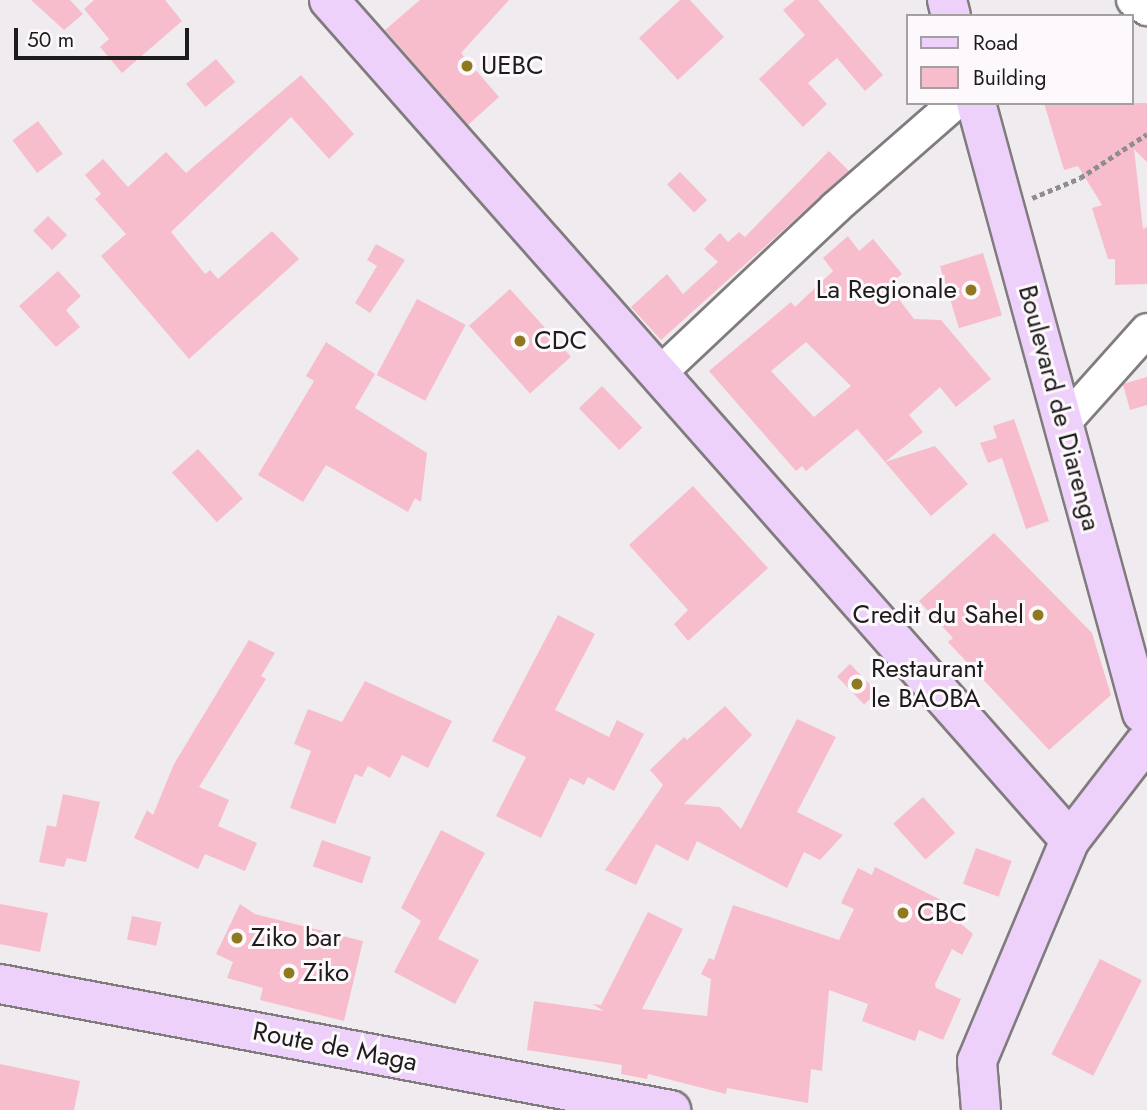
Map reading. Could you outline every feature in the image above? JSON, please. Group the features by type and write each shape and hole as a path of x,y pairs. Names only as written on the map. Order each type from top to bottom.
{"main road":[{"path":"329,0 1070,840"},
{"name":"Boulevard de Diarenga","path":"977,105 1145,728"},
{"path":"981,1110 977,1061 1070,840 1145,728"},
{"name":"Route de Maga","path":"0,984 671,1110"}],"street":[{"path":"1133,0 1147,9"},
{"path":"659,374 835,208 953,105"},
{"path":"1063,424 1147,330"}],"path":[{"path":"1004,209 1080,178 1147,134"}],"building":[{"path":"31,0 70,0 83,14 64,30"},
{"path":"94,0 165,0 182,21 122,73 100,47 109,39 84,9"},
{"path":"420,0 509,0 461,53 499,97 468,125 385,30"},
{"path":"680,0 690,0 724,37 678,80 639,38"},
{"path":"795,0 818,0 883,75 865,91 837,58 808,83 827,104 803,127 759,79 805,35 783,10"},
{"path":"216,59 235,82 205,107 186,84"},
{"path":"301,75 354,134 329,159 291,117 171,232 205,274 210,270 218,279 272,231 299,259 189,359 101,256 126,234 95,199 101,194 85,175 103,159 128,187 166,152 186,173"},
{"path":"1147,103 1147,162 1134,149 1143,229 1147,227 1147,284 1115,285 1115,259 1108,259 1092,208 1102,205 1078,166 1064,170 1045,105"},
{"path":"38,121 63,154 37,173 12,140"},
{"path":"829,151 849,171 661,340 631,307 667,274 683,294 718,262 704,249 720,233 728,242 739,232 745,237"},
{"path":"680,172 707,200 694,213 667,185"},
{"path":"48,216 67,235 52,250 33,231"},
{"path":"848,236 859,251 873,239 902,274 888,285 914,319 941,320 991,379 956,407 940,387 909,415 923,432 885,462 857,429 806,471 802,466 796,471 709,371 791,302 795,307 833,271 823,258","holes":["806,342 851,386 814,417 771,371"]},
{"path":"376,244 405,260 370,313 355,303 377,266 367,260"},
{"name":"La Regionale","path":"983,253 1002,315 959,328 940,266"},
{"path":"58,271 81,296 66,310 80,327 56,347 19,306"},
{"name":"CDC","path":"510,289 571,357 530,393 469,326"},
{"path":"417,299 466,325 425,401 377,375"},
{"path":"326,342 375,374 355,408 427,453 421,502 415,498 408,512 326,465 303,502 258,475 314,381 306,376"},
{"path":"1147,377 1147,405 1130,410 1123,384"},
{"path":"602,386 642,428 619,450 579,408"},
{"path":"1014,419 1049,521 1026,529 1002,458 988,463 980,443 997,438 993,426"},
{"path":"935,446 968,484 931,516 885,462"},
{"path":"198,449 243,499 217,522 172,472"},
{"path":"693,486 768,568 688,641 674,624 688,610 629,545"},
{"path":"994,533 1092,633 1111,695 1049,750 948,642 953,638 919,601"},
{"path":"558,615 595,634 555,710 609,737 617,720 644,734 614,791 588,777 584,785 570,778 541,838 496,816 526,757 492,741"},
{"path":"249,640 275,653 261,676 266,679 199,787 229,800 218,826 257,843 245,871 205,854 198,869 134,838 147,810 153,815 174,764"},
{"name":"Restaurant le BAOBA","path":"850,664 877,692 864,705 837,677"},
{"path":"365,681 452,721 428,768 402,755 390,778 368,766 362,777 355,774 335,824 290,808 311,751 294,744 308,709 342,722"},
{"path":"725,706 752,735 684,804 720,807 741,829 797,719 836,737 797,812 843,835 820,860 804,852 787,888 697,841 688,861 656,844 636,885 605,870 663,785 650,770 684,737 687,740"},
{"path":"63,794 100,802 86,862 67,858 64,867 39,862 47,825 56,827"},
{"path":"923,797 955,833 925,859 893,824"},
{"path":"441,830 485,853 438,939 479,960 455,1004 394,972 421,921 401,908"},
{"path":"322,840 371,857 362,883 313,866"},
{"path":"976,848 1012,861 999,897 963,884"},
{"path":"875,867 957,908 953,917 973,934 962,955 952,949 935,984 936,988 961,999 943,1040 919,1030 915,1041 862,1021 868,1004 829,990 822,1071 811,1069 808,1103 727,1088 726,1094 648,1074 647,1079 621,1074 622,1065 527,1050 534,1001 604,1011 592,1004 601,1005 648,912 683,929 642,1009 707,1016 711,979 701,974 709,958 714,960 733,905 839,940 854,909 841,903 858,868 872,875"},
{"path":"0,904 48,913 40,952 0,944"},
{"path":"240,904 255,914 363,941 344,1021 260,1000 263,988 227,978 233,962 216,954"},
{"path":"132,916 161,922 156,946 127,939"},
{"path":"1100,959 1142,980 1093,1076 1051,1054"},
{"path":"0,1064 80,1081 74,1110 0,1110"}],"place":[{"name":"UEBC","path":"467,66"},
{"name":"La Regionale","path":"971,290"},
{"name":"CDC","path":"520,341"},
{"name":"Credit du Sahel","path":"1038,615"},
{"name":"Restaurant le BAOBA","path":"857,684"},
{"name":"CBC","path":"903,913"},
{"name":"Ziko bar","path":"237,938"},
{"name":"Ziko","path":"289,973"}]}
